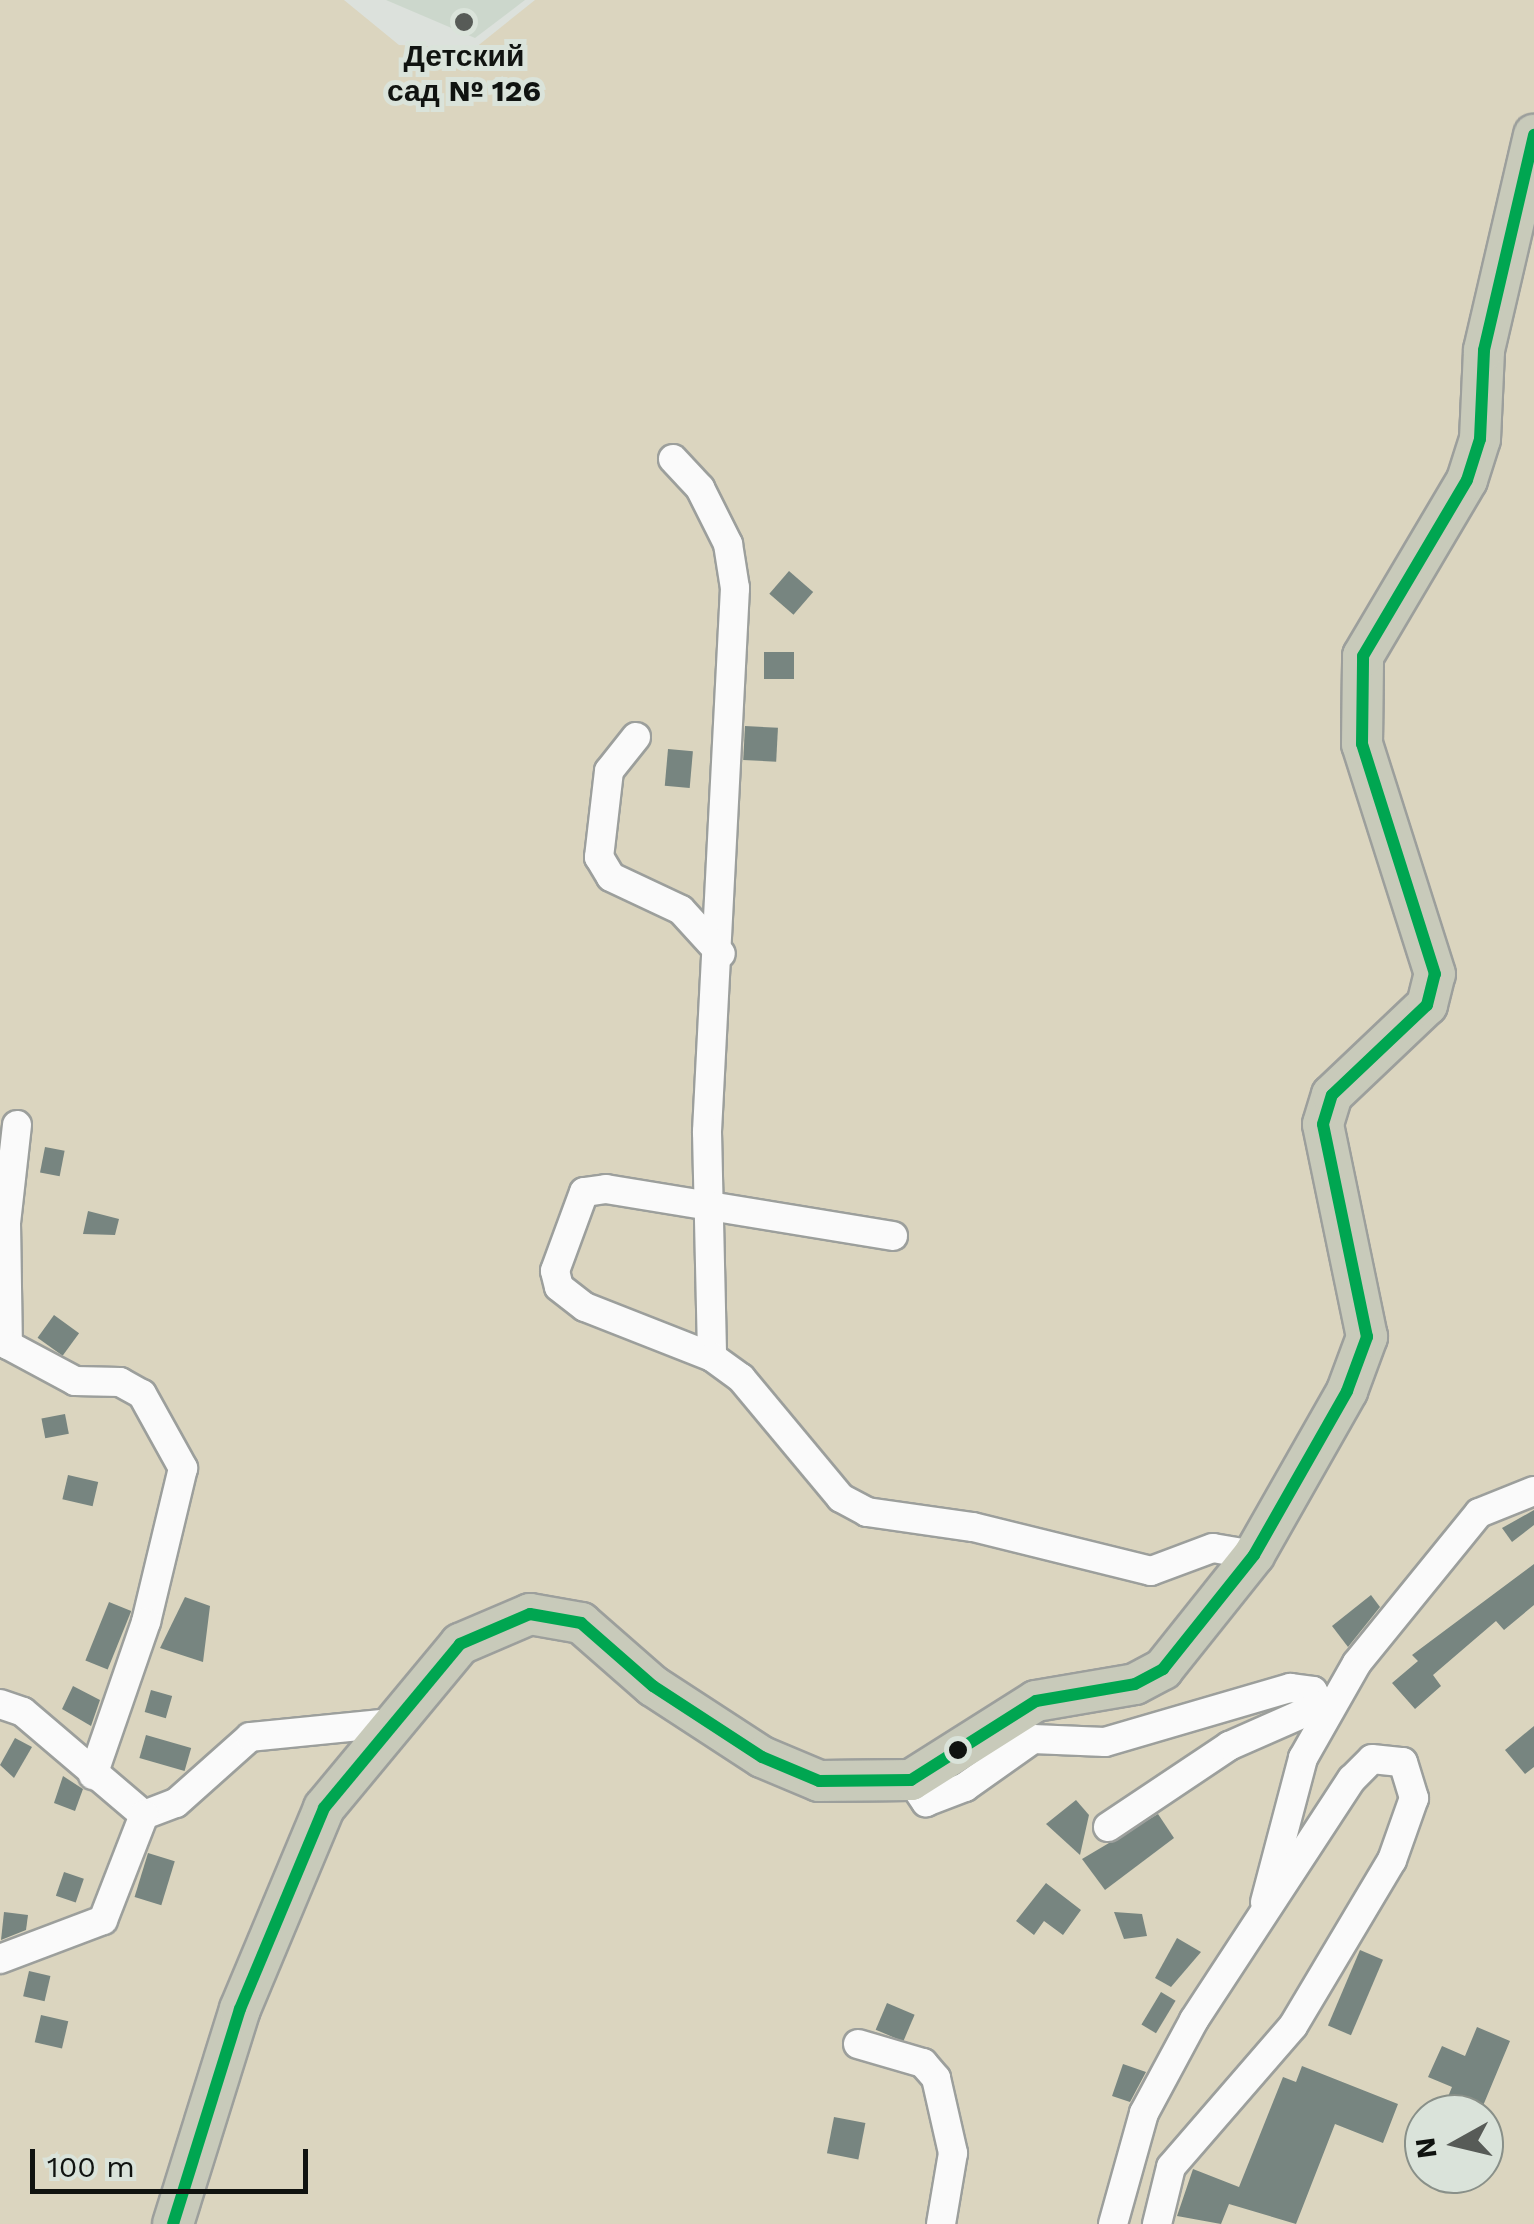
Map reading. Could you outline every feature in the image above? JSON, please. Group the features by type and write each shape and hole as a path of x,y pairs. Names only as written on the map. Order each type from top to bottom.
{"highway":[{"path":"173,2224 217,2083 324,1808 390,1723 460,1644 530,1614 581,1623 706,1725 804,1775 911,1780 1036,1701 1135,1684 1163,1669 1254,1554 1347,1391 1367,1337 1324,1124 1332,1095 1427,1005 1435,974 1362,744 1363,656 1467,480 1480,439 1484,350 1534,135"}],"street":[{"path":"673,459 700,488 728,544 735,588 709,1205 712,1357"},
{"path":"636,737 609,771 599,856 611,878 681,910 721,954"},
{"path":"17,1125 6,1223 8,1345 75,1381 120,1382 142,1394 183,1468 146,1622 93,1776"},
{"path":"893,1236 709,1205 584,1192 556,1271 558,1287 585,1307 712,1357 841,1498 867,1512 973,1527 1151,1571 1212,1548 1254,1554"},
{"path":"1263,1913 1284,1808 1324,1710 1466,1526 1534,1491"},
{"path":"911,1780 926,1802 965,1787 1034,1739 1105,1742 1290,1688 1313,1691 1324,1710"},
{"path":"0,1704 23,1712 93,1776 144,1815"},
{"path":"1108,1827 1230,1746 1324,1710"},
{"path":"0,1959 103,1920 144,1815 176,1802 250,1737 390,1723"},
{"path":"1113,2224 1144,2114 1263,1913 1352,1779 1372,1758 1403,1762 1414,1798 1392,1860 1294,2026 1171,2167 1158,2224"},
{"path":"858,2044 923,2062 936,2078 953,2153 941,2224"}],"shaded area":[{"path":"0,0 344,0 399,45 475,48 535,0 1534,0 1534,2224 0,2224"},
{"name":"Детский сад № 126","path":"386,0 525,0 475,38"}],"building":[{"path":"789,571 813,592 793,615 769,594"},
{"path":"764,652 794,652 794,679 764,679"},
{"path":"745,726 778,728 776,762 743,760"},
{"path":"668,749 693,751 690,788 665,786"},
{"path":"45,1147 65,1151 60,1176 40,1173"},
{"path":"88,1211 119,1219 115,1235 83,1234"},
{"path":"54,1315 79,1333 63,1356 38,1338"},
{"path":"65,1414 69,1434 45,1438 41,1419"},
{"path":"68,1475 98,1482 93,1506 62,1499"},
{"path":"1534,1510 1534,1525 1512,1542 1502,1528"},
{"path":"1534,1564 1534,1605 1504,1630 1496,1621 1433,1675 1441,1686 1415,1709 1392,1683 1418,1661 1412,1655"},
{"path":"1371,1595 1380,1607 1348,1647 1332,1626"},
{"path":"185,1597 210,1606 203,1662 160,1648"},
{"path":"109,1602 131,1611 108,1669 85,1660"},
{"path":"73,1686 100,1700 91,1726 62,1709"},
{"path":"151,1690 172,1696 166,1718 145,1712"},
{"path":"1534,1726 1534,1767 1525,1774 1505,1750"},
{"path":"146,1735 191,1748 185,1771 139,1758"},
{"path":"15,1738 32,1747 14,1778 0,1765"},
{"path":"63,1776 83,1789 75,1811 54,1803"},
{"path":"1076,1800 1089,1815 1080,1855 1046,1824"},
{"path":"1158,1814 1174,1838 1105,1890 1082,1859"},
{"path":"148,1853 175,1861 161,1905 135,1897"},
{"path":"64,1872 84,1879 76,1902 56,1896"},
{"path":"1046,1883 1081,1910 1063,1935 1044,1921 1034,1935 1016,1921"},
{"path":"4,1912 28,1915 26,1930 1,1940"},
{"path":"1114,1912 1142,1914 1147,1936 1124,1939"},
{"path":"1177,1938 1201,1952 1171,1987 1155,1978"},
{"path":"1360,1950 1383,1960 1351,2035 1328,2025"},
{"path":"29,1971 50,1976 45,2001 23,1996"},
{"path":"1161,1992 1176,2001 1156,2033 1141,2025"},
{"path":"887,2003 915,2015 903,2041 876,2030"},
{"path":"41,2015 68,2021 62,2049 35,2042"},
{"path":"1477,2027 1510,2041 1488,2094 1449,2094 1452,2087 1428,2077 1442,2046 1465,2056"},
{"path":"1123,2064 1146,2072 1130,2102 1112,2096"},
{"path":"1302,2066 1398,2104 1383,2143 1335,2124 1296,2224 1229,2204 1221,2224 1177,2216 1193,2169 1239,2187 1283,2077 1296,2082"},
{"path":"834,2117 865,2123 858,2159 827,2153"}],"transit line":[{"path":"173,2224 240,2009 324,1808 460,1644 530,1614 581,1623 653,1686 762,1757 819,1781 911,1780 1036,1701 1135,1684 1163,1669 1254,1555 1347,1391 1367,1337 1323,1124 1332,1095 1427,1005 1435,974 1362,744 1363,656 1467,480 1480,439 1484,350 1534,135"}],"place":[{"name":"Детский сад № 126","path":"464,22"}]}
